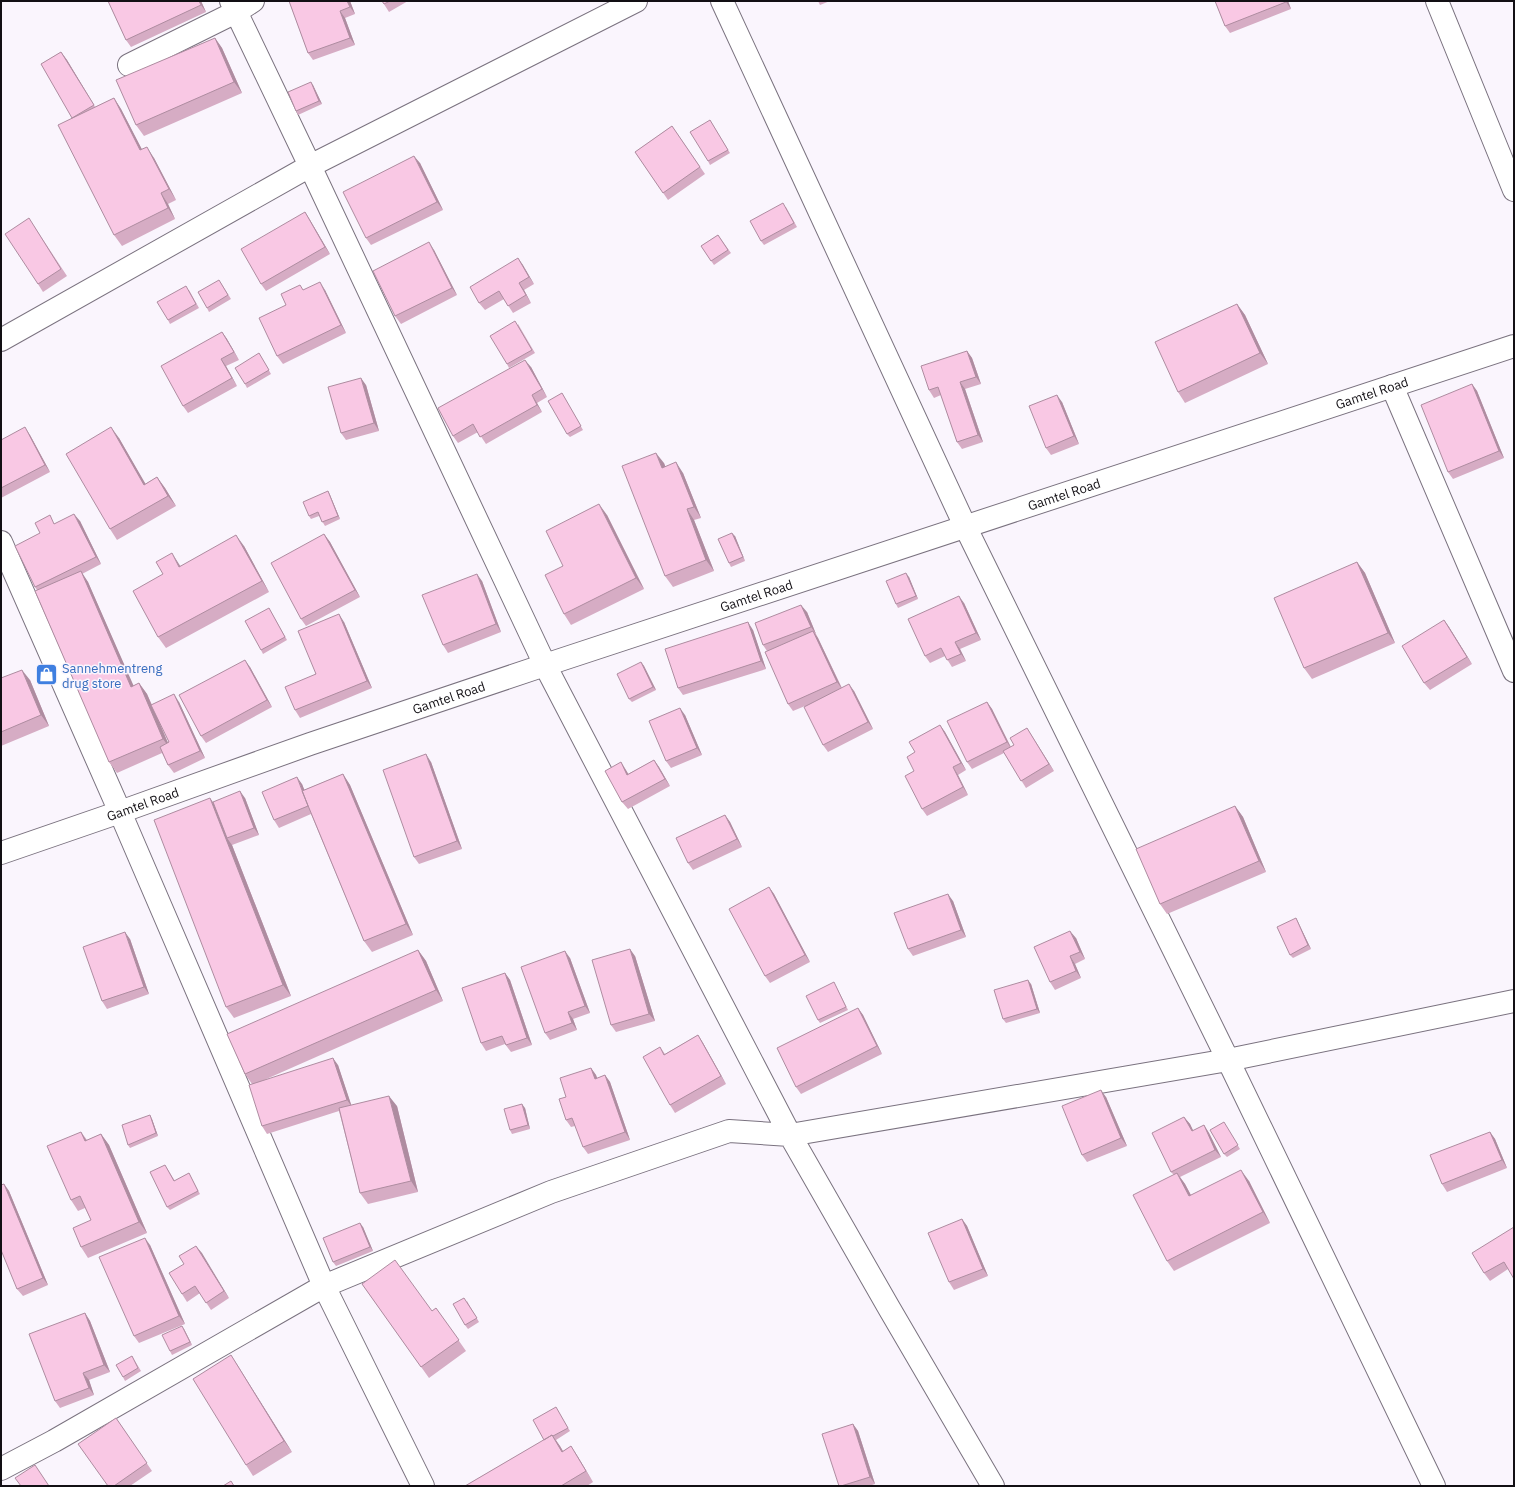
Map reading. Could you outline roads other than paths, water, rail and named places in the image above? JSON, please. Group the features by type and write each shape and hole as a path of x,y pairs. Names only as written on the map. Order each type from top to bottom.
{"street":[{"path":"1,340 310,166 636,1"},
{"path":"722,1 965,526 1228,1060 1434,1486"},
{"path":"1437,1 1514,190"},
{"path":"129,65 240,5 310,166 546,665 790,1134 993,1486"},
{"name":"Gamtel Road","path":"1,853 310,744 965,526 1514,346"},
{"path":"1392,386 1514,671"},
{"path":"1,542 120,812 324,1286 424,1486"},
{"path":"1,1469 54,1441 324,1286 551,1192 729,1131 790,1134 1228,1060 1514,1001"}],"place":[{"name":"Sannehmentreng drug store","path":"46,675"}]}
